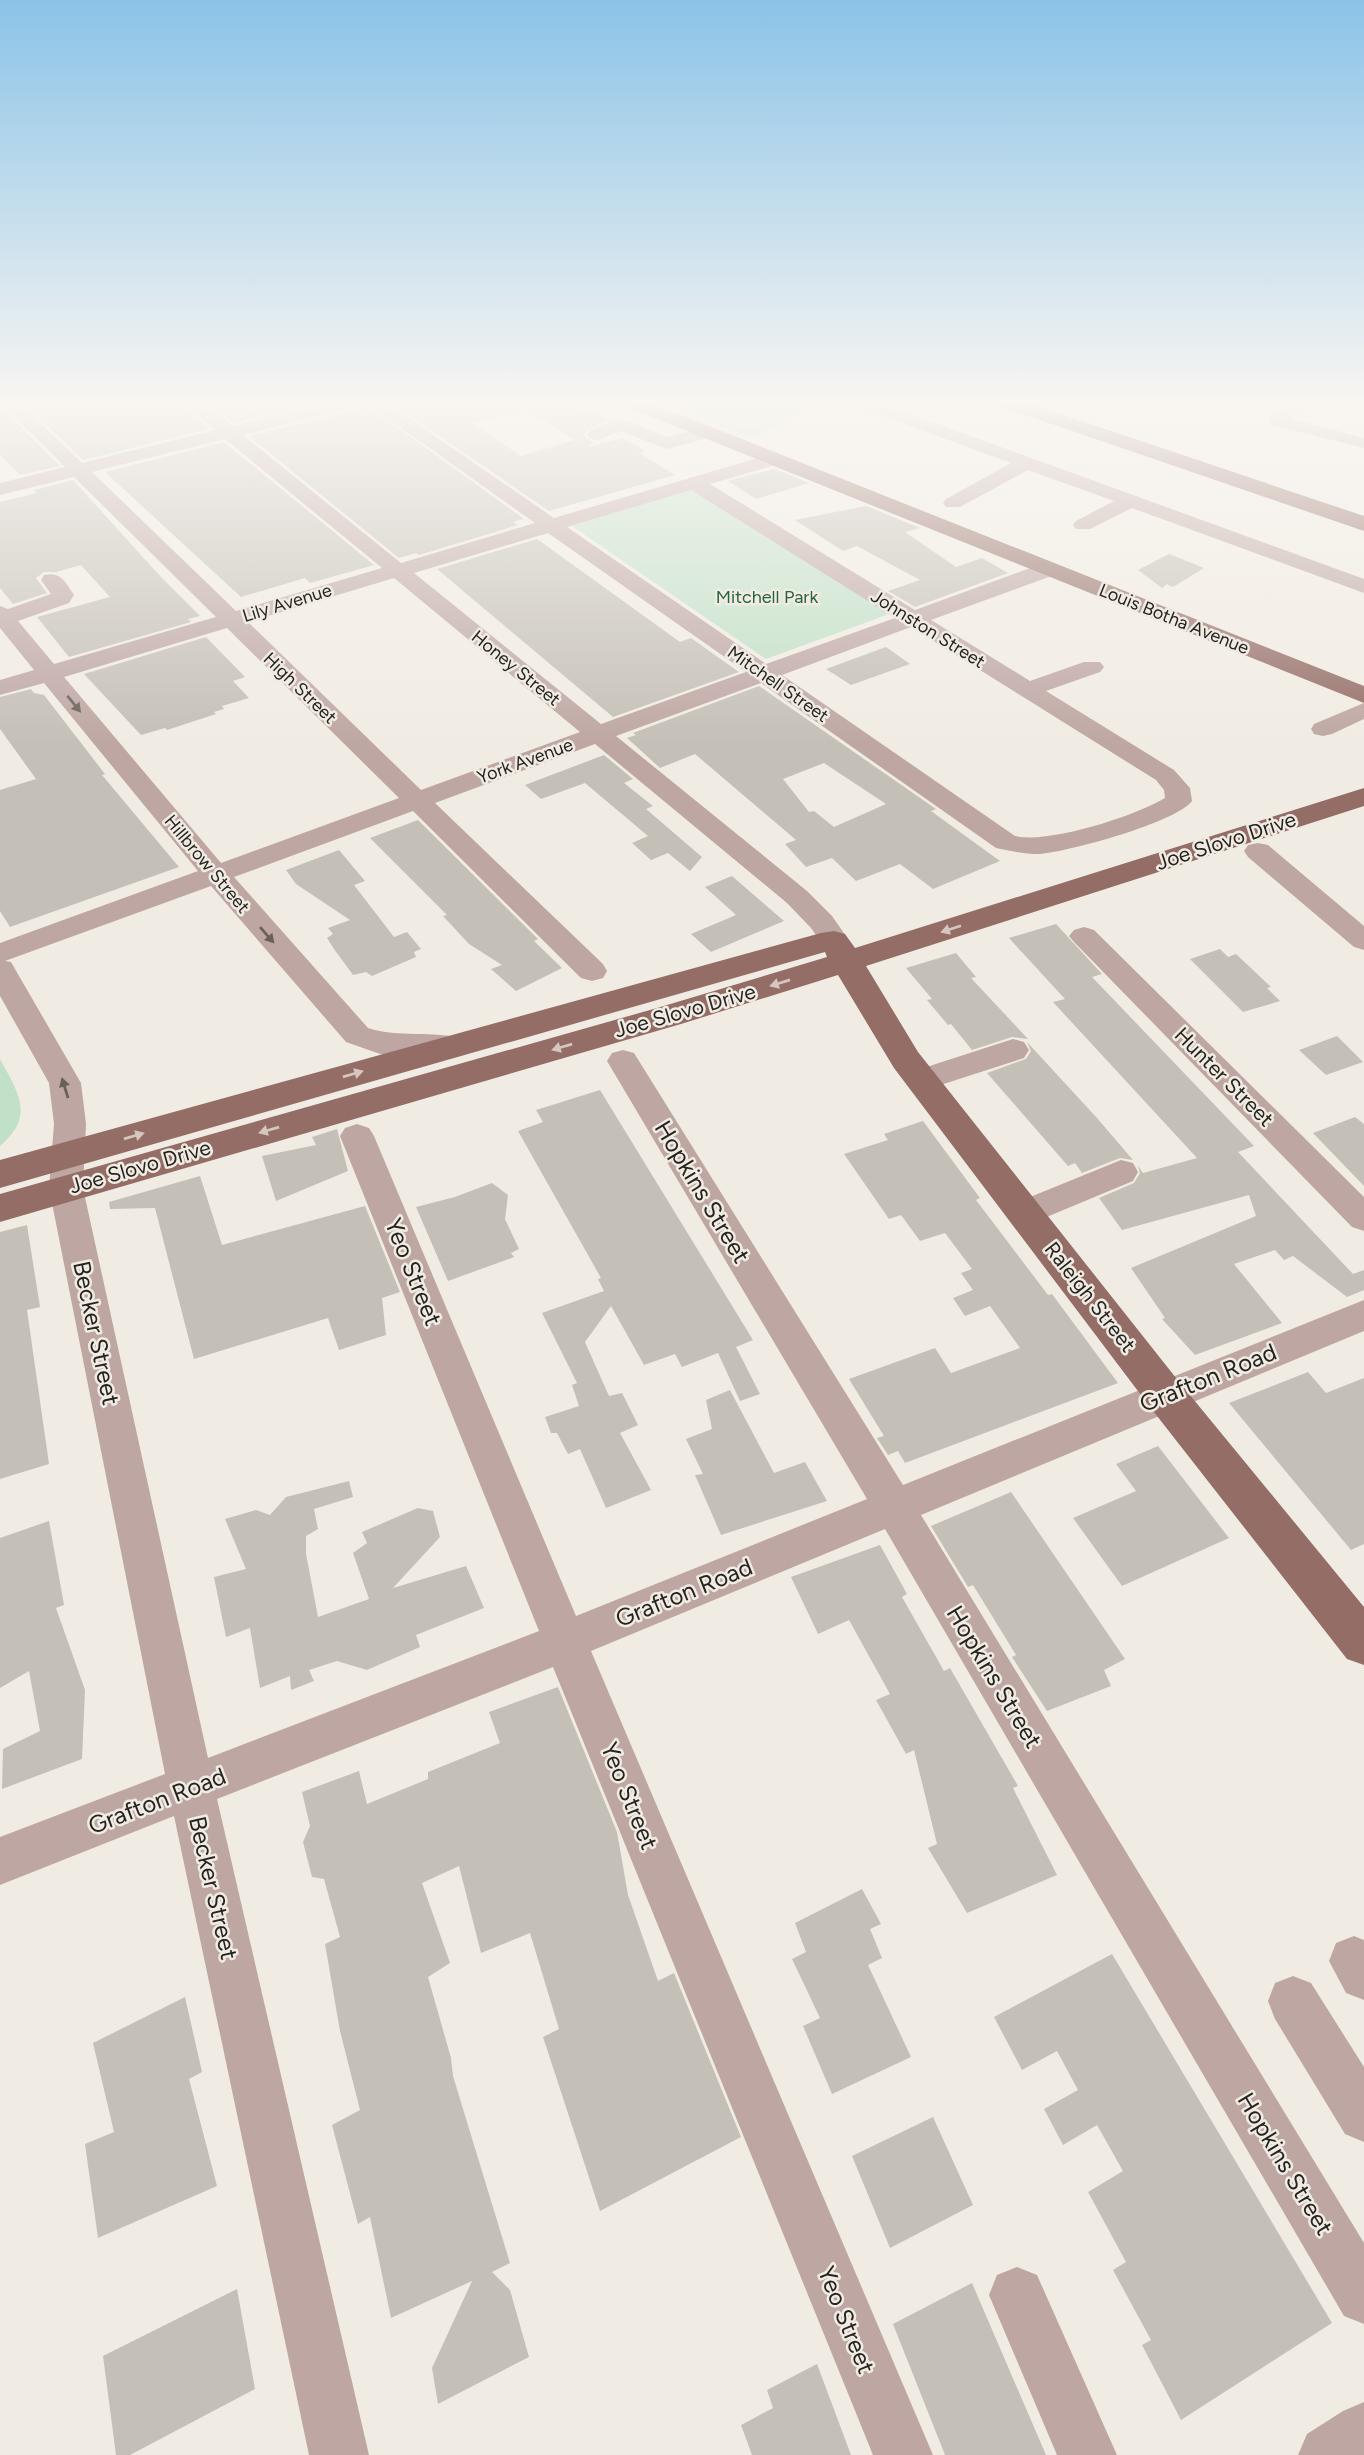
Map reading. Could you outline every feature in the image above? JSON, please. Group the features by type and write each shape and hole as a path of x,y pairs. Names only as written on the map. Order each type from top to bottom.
{"main road":[{"name":"Louis Botha Avenue","path":"921,518 1364,695"},
{"path":"1345,518 1364,524"},
{"name":"Joe Slovo Drive","path":"0,1174 67,1172 839,951 1364,773"},
{"name":"Joe Slovo Drive","path":"0,1208 67,1172 453,1046 1050,899 1364,797"},
{"path":"1050,899 1060,904 1081,902 1364,820"},
{"name":"Raleigh Street","path":"839,951 906,1060 1165,1395 1364,1643"}],"street":[{"name":"High Street","path":"128,518 592,971"},
{"name":"Honey Street","path":"331,518 797,897 822,922 839,951"},
{"name":"Mitchell Street","path":"539,518 1012,844 1035,847 1056,844 1166,809 1179,801 1180,795 1174,782 1165,775"},
{"name":"Lily Avenue","path":"0,688 575,518"},
{"name":"Johnston Street","path":"749,518 1165,775"},
{"path":"1083,525 1098,518"},
{"path":"1176,518 1364,586"},
{"name":"York Avenue","path":"0,953 1049,569"},
{"path":"2,615 61,598 63,595 52,580"},
{"name":"Hillbrow Street","path":"2,615 215,874 356,1035 368,1041 396,1045 453,1046"},
{"path":"1026,690 1092,667"},
{"path":"1323,729 1364,710"},
{"path":"1258,851 1364,941"},
{"name":"Hunter Street","path":"1084,936 1364,1219"},
{"name":"Becker Street","path":"0,969 65,1083 69,1098 67,1172 191,1788 339,2455"},
{"path":"922,1080 1013,1050"},
{"name":"Hopkins Street","path":"623,1061 894,1507 1364,2296"},
{"name":"Yeo Street","path":"357,1136 680,1923 903,2455"},
{"path":"1025,1213 1121,1172"},
{"name":"Grafton Road","path":"0,1861 566,1642 1364,1315"},
{"path":"1293,2001 1364,2115"},
{"path":"1017,2295 1087,2455"},
{"path":"1328,2455 1364,2432"}],"green space":[{"name":"Mitchell Park","path":"599,518 737,518 892,613 766,659 572,526"},
{"path":"0,1059 18,1094 20,1115 11,1135 0,1146"}],"building":[{"path":"0,518 107,518 200,616 188,619 191,622 69,657 37,617 110,597 81,565 56,572 44,572 36,578 47,593 13,604 0,588"},
{"path":"155,518 316,518 374,565 310,583 305,578 241,597"},
{"path":"349,518 524,519 513,522 518,525 419,555 416,553 399,558"},
{"path":"807,518 894,518 920,528 905,532 956,567 982,558 1008,573 915,607 888,591 920,580 857,546 843,551 795,520"},
{"path":"537,539 680,642 691,638 739,672 613,717 437,569"},
{"path":"1169,554 1204,568 1173,587 1167,584 1162,588 1138,570"},
{"path":"206,637 245,677 233,681 249,698 222,706 224,709 214,712 216,714 167,730 165,728 141,735 84,674"},
{"path":"886,647 910,664 851,685 826,669"},
{"path":"759,686 936,809 931,811 1000,861 933,889 900,864 856,881 832,858 806,867 785,844 796,840 695,754 660,768 627,738 636,735 633,733","holes":["824,763 886,804 834,827 814,811 809,812 783,779"]},
{"path":"31,689 34,693 44,695 105,774 102,775 179,867 10,927 0,911 0,790 36,779 0,729 0,697"},
{"path":"604,755 633,779 624,783 653,806 646,809 702,857 690,871 668,853 651,860 632,843 648,836 585,783 541,799 525,785"},
{"path":"418,820 538,939 534,941 562,968 516,991 491,969 502,965 469,944 443,916 447,915 370,838"},
{"path":"339,850 365,881 354,885 394,937 407,932 421,949 414,952 416,957 372,976 366,972 353,975 334,949 327,938 333,934 328,928 350,920 296,884 286,870"},
{"path":"732,876 784,921 711,952 691,934 736,915 705,887"},
{"path":"1056,924 1102,974 1092,977 1254,1146 1238,1152 1353,1274 1364,1270 1364,1290 1347,1297 1293,1256 1284,1260 1275,1250 1234,1264 1282,1323 1195,1355 1162,1319 1165,1318 1131,1268 1256,1216 1249,1195 1122,1230 1099,1198 1134,1183 1140,1173 1138,1166 1143,1173 1197,1158 1053,1002 1065,999 1009,938"},
{"path":"1220,949 1228,957 1236,954 1271,987 1267,988 1280,1001 1243,1012 1190,959"},
{"path":"956,953 976,977 971,978 1028,1039 1012,1037 972,1050 927,1000 932,999 906,968"},
{"path":"1337,1036 1363,1062 1326,1075 1299,1050"},
{"path":"1027,1042 1133,1160 1120,1158 1082,1173 1075,1163 1068,1166 987,1073 1026,1059 1031,1051"},
{"path":"600,1090 753,1340 736,1347 760,1394 740,1401 718,1353 682,1367 675,1354 644,1365 611,1306 585,1342 609,1396 622,1393 638,1425 620,1433 651,1490 606,1508 580,1449 568,1454 557,1433 551,1433 545,1417 579,1406 572,1385 577,1383 542,1313 604,1291 598,1279 601,1278 518,1131 543,1122 536,1110"},
{"path":"1355,1117 1364,1124 1364,1186 1313,1133"},
{"path":"923,1121 980,1198 976,1200 1048,1295 1052,1294 1118,1383 905,1463 898,1451 888,1455 877,1438 884,1436 849,1379 935,1348 951,1373 1020,1348 990,1306 965,1316 953,1298 973,1290 961,1273 972,1269 945,1233 920,1241 901,1215 889,1219 844,1154 888,1140 884,1134"},
{"path":"337,1129 348,1171 276,1201 262,1156 316,1145 312,1137"},
{"path":"200,1176 222,1245 365,1206 400,1292 382,1298 386,1335 339,1350 328,1318 194,1359 155,1208 110,1209 109,1202"},
{"path":"492,1183 508,1195 505,1219 519,1249 511,1253 514,1257 448,1281 416,1207 455,1197"},
{"path":"27,1225 40,1307 27,1310 49,1464 0,1479 0,1232"},
{"path":"1308,1372 1326,1393 1364,1378 1364,1544 1351,1550 1229,1403"},
{"path":"730,1390 774,1473 805,1462 827,1501 721,1535 695,1475 703,1474 686,1439 712,1429 706,1400"},
{"path":"1158,1446 1229,1538 1122,1586 1073,1518 1136,1491 1116,1464"},
{"path":"349,1481 353,1497 314,1509 318,1529 306,1536 306,1554 318,1617 369,1599 353,1553 367,1543 362,1532 418,1508 433,1511 440,1537 393,1588 466,1566 484,1608 416,1635 420,1647 367,1670 337,1661 309,1670 314,1681 291,1690 290,1676 260,1688 250,1628 226,1637 214,1577 246,1569 225,1519 256,1510 270,1515 286,1497"},
{"path":"1011,1492 1125,1659 1104,1670 1111,1686 1047,1711 1012,1657 1016,1655 973,1585 968,1587 931,1526"},
{"path":"49,1521 64,1605 56,1608 85,1690 82,1759 2,1789 3,1749 40,1731 29,1671 0,1688 0,1538"},
{"path":"880,1545 907,1594 902,1597 944,1671 950,1668 1018,1786 1013,1788 1057,1875 967,1913 928,1848 937,1844 914,1750 906,1754 876,1700 890,1694 849,1620 818,1634 791,1577"},
{"path":"558,1687 617,1832 628,1895 658,1981 674,1973 741,2137 600,2211 543,2037 559,2029 530,1933 481,1953 459,1866 422,1883 450,1963 428,1977 451,2058 453,2076 510,2263 492,2272 510,2290 529,2357 438,2404 432,2368 472,2281 391,2318 370,2217 358,2224 332,2125 360,2110 340,2031 325,1944 340,1937 324,1879 312,1877 303,1842 310,1826 302,1792 359,1771 367,1804 428,1779 428,1772 500,1743 489,1712"},
{"path":"862,1889 881,1924 870,1929 882,1958 868,1965 911,2057 832,2094 803,2026 820,2018 792,1959 806,1952 795,1923"},
{"path":"1112,1954 1332,2323 1181,2420 1142,2345 1151,2340 1113,2270 1126,2262 1088,2192 1123,2171 1097,2125 1063,2145 1044,2109 1078,2090 1057,2051 1022,2070 994,2017"},
{"path":"185,1997 202,2072 189,2079 217,2186 98,2238 85,2144 114,2132 93,2043"},
{"path":"933,2117 973,2205 890,2248 852,2156"},
{"path":"972,2283 1046,2455 945,2455 893,2324"},
{"path":"237,2289 255,2389 130,2455 116,2455 103,2356"},
{"path":"817,2364 851,2455 752,2455 741,2425 773,2408 767,2390"}]}
